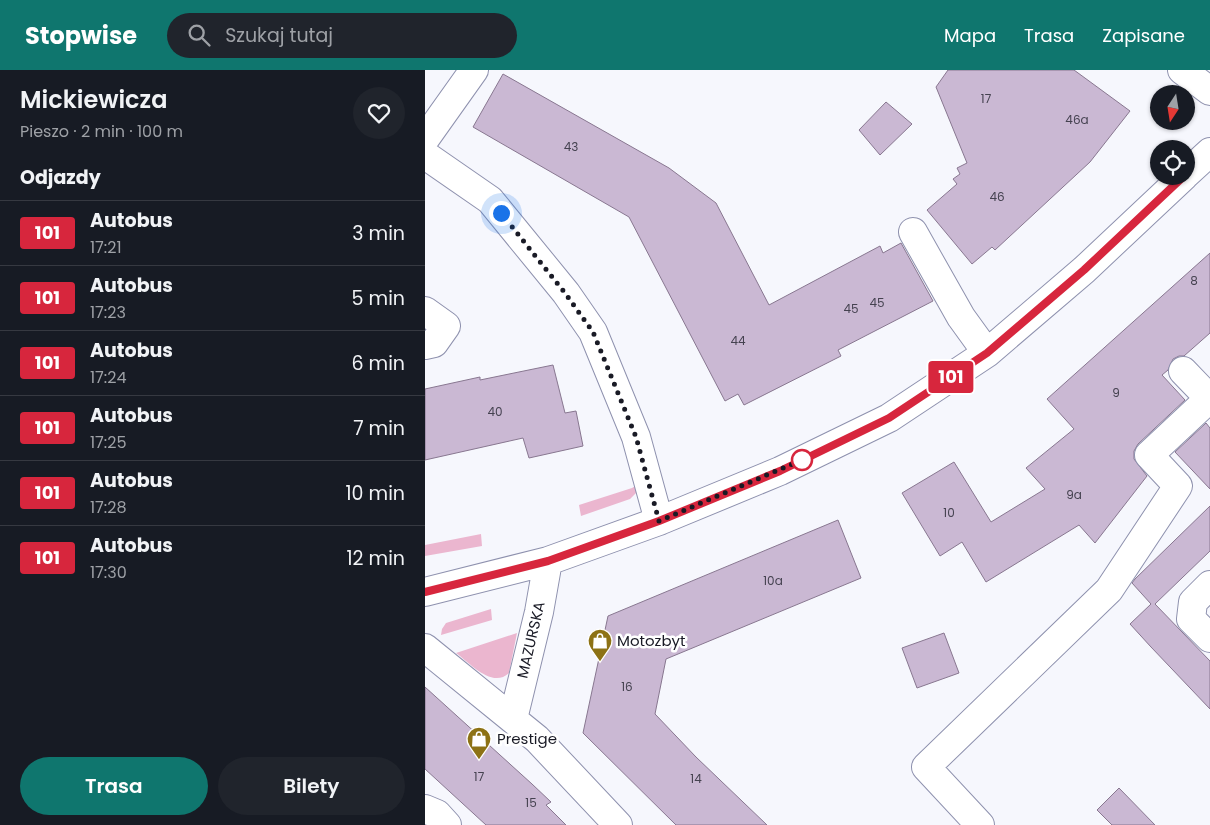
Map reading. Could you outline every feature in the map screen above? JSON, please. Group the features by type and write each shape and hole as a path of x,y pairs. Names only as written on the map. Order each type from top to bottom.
{"street":[{"path":"425,139 474,70"},
{"path":"1182,70 1210,91"},
{"path":"1195,166 1210,152"},
{"path":"425,155 490,200 565,293 593,332 636,437 659,521"},
{"path":"425,592 548,561 659,521 780,471 889,418 987,353 1084,270 1174,185"},
{"path":"913,232 961,317 987,353"},
{"path":"425,311 446,326 434,344 425,346"},
{"path":"979,825 926,768 1109,590 1178,486 1149,456 1210,398 1183,371"},
{"name":"MAZURSKA","path":"513,719 539,612 548,561"},
{"path":"1210,585 1193,602 1191,619 1210,638"},
{"path":"425,648 537,739 618,825"},
{"path":"425,809 437,814 447,825"}],"shaded area":[{"path":"637,485 637,492 630,499 581,516 579,505"},
{"path":"481,534 482,546 425,556 425,545"},
{"path":"491,609 492,620 441,635 446,623"},
{"path":"517,633 509,673 502,677 496,678 481,673 456,653"}],"building":[{"path":"948,70 1074,70 1130,111 1090,162 995,250 992,247 972,264 927,210 957,184 953,179 960,174 957,168 967,163 936,87"},
{"path":"503,74 669,168 716,203 769,305 880,246 883,253 901,243 933,301 838,350 841,356 744,405 738,394 725,401 629,217 473,127"},
{"path":"886,102 912,124 880,155 859,130"},
{"path":"1210,253 1210,333 1184,356 1173,359 1168,370 1162,375 1185,400 1138,444 1134,451 1134,459 1147,476 1095,543 1079,525 986,582 962,542 940,556 902,493 954,462 991,522 1045,489 1026,468 1074,429 1047,399"},
{"path":"553,365 565,413 576,411 583,446 529,458 523,438 425,460 425,389 480,377 480,380"},
{"path":"1206,423 1210,428 1210,489 1175,452"},
{"path":"1210,506 1210,551 1155,604 1210,661 1210,709 1130,624 1151,604 1132,583"},
{"path":"838,520 861,578 666,659 655,714 696,757 767,825 676,825 583,733 608,616"},
{"path":"944,633 959,673 917,688 902,648"},
{"path":"425,687 551,802 546,805 566,825 486,825 425,769"},
{"path":"1119,788 1155,825 1112,825 1097,810"}],"bus line":[{"name":"101","path":"425,592 548,561 659,521 780,471 889,418 987,353 1084,270 1174,185"}],"place":[{"name":"Motozbyt","path":"600,662"},
{"name":"Prestige","path":"479,760"}],"route":[{"path":"501,213 565,293 593,332 636,437 659,521 802,460"}]}
